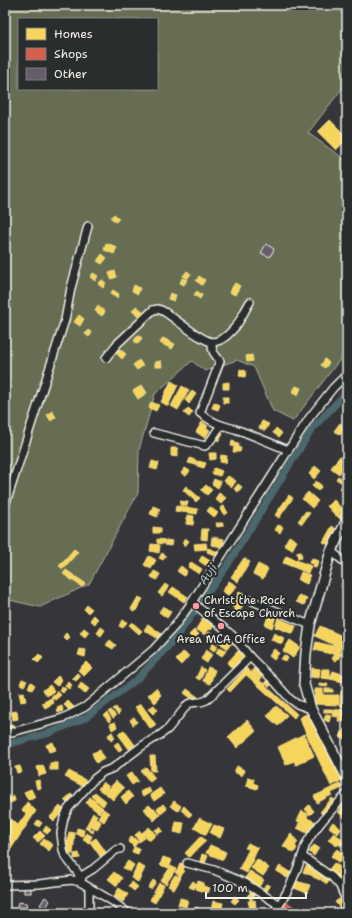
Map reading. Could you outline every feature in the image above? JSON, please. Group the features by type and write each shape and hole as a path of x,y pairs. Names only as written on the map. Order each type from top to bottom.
{"street":[{"path":"5,506 65,320 71,288 88,226"},
{"path":"106,358 153,310 158,309 163,311 198,335 212,342 226,337 235,326 250,302"},
{"path":"212,342 213,354 220,361 218,371 200,413 210,421 221,426 234,429 288,450"},
{"path":"5,734 63,718 90,703 153,650 193,603 310,417 333,388 347,374"},
{"path":"154,433 205,446 209,443 221,426"},
{"path":"346,774 311,709 304,684 306,653 310,626 331,551 347,520"},
{"path":"331,551 347,564"},
{"path":"250,600 310,626"},
{"path":"193,603 228,631 250,657 290,699 297,704 311,709"},
{"path":"80,882 78,873 65,856 63,850 62,833 64,818 68,809 94,779 103,772 113,768 168,729 188,704 200,703 208,699 250,657"},
{"path":"273,913 292,881 306,845 312,835 335,806 347,794"},
{"path":"80,882 84,874 93,869 116,850 120,849"},
{"path":"302,856 332,877 340,886 345,898"},
{"path":"186,863 214,870 245,883 279,905"},
{"path":"6,883 38,884 72,880 80,882 112,901 128,913"},
{"path":"89,888 89,913"}],"green space":[{"path":"5,5 347,5 347,82 308,133 347,161 347,350 293,421 273,411 254,367 237,360 205,371 192,361 155,394 139,450 138,493 89,584 40,607 5,599"}],"building: Homes":[{"path":"330,120 347,137 347,139 336,150 318,132"},
{"path":"114,214 119,218 116,222 111,218"},
{"path":"106,243 117,247 114,254 104,250"},
{"path":"102,254 107,258 102,264 97,261"},
{"path":"115,271 117,277 111,279 109,273"},
{"path":"187,271 191,274 187,279 183,276"},
{"path":"93,273 98,276 95,281 90,277"},
{"path":"199,276 205,280 202,285 196,281"},
{"path":"182,278 187,280 184,285 180,283"},
{"path":"102,280 106,283 103,288 98,284"},
{"path":"235,283 240,286 235,295 229,292"},
{"path":"134,285 140,288 138,294 132,291"},
{"path":"113,290 119,294 117,298 110,294"},
{"path":"197,291 202,295 200,299 194,295"},
{"path":"170,293 176,295 174,301 168,299"},
{"path":"98,306 105,312 102,316 95,311"},
{"path":"136,306 144,312 140,317 132,311"},
{"path":"79,315 84,319 80,326 74,322"},
{"path":"88,330 92,333 89,337 85,334"},
{"path":"138,335 142,338 138,344 134,341"},
{"path":"163,338 175,344 172,349 160,343"},
{"path":"120,349 126,354 122,359 116,353"},
{"path":"252,355 253,361 247,362 246,356"},
{"path":"325,359 329,363 325,368 321,365"},
{"path":"139,360 143,366 137,370 133,365"},
{"path":"161,361 162,367 155,367 155,362"},
{"path":"240,369 246,371 245,377 239,376"},
{"path":"171,381 178,385 168,406 161,402"},
{"path":"229,382 229,389 223,389 223,383"},
{"path":"142,385 147,393 138,399 133,391"},
{"path":"182,386 189,390 178,410 171,406"},
{"path":"296,386 301,388 298,395 292,393"},
{"path":"192,391 196,394 189,404 185,400"},
{"path":"223,397 228,397 228,403 223,403"},
{"path":"151,402 159,405 156,411 149,408"},
{"path":"214,402 220,405 218,410 212,408"},
{"path":"188,408 193,412 189,417 184,413"},
{"path":"52,411 56,417 51,421 47,415"},
{"path":"262,421 269,424 265,431 259,428"},
{"path":"202,422 208,426 206,428 210,430 205,438 196,432"},
{"path":"340,423 346,427 340,435 334,431"},
{"path":"276,428 282,433 279,437 273,433"},
{"path":"217,431 223,434 219,441 213,438"},
{"path":"232,440 239,444 238,447 231,446"},
{"path":"234,447 241,448 240,452 233,452"},
{"path":"171,448 178,448 178,457 171,456"},
{"path":"209,453 216,453 216,459 210,460"},
{"path":"221,455 227,456 226,463 220,462"},
{"path":"340,456 347,462 347,467 345,469 343,468 339,474 331,468"},
{"path":"190,458 197,461 196,465 188,463"},
{"path":"152,461 159,463 157,470 150,468"},
{"path":"198,461 206,463 204,468 197,466"},
{"path":"315,466 321,471 314,479 309,474"},
{"path":"185,468 190,471 186,476 181,473"},
{"path":"214,468 222,471 220,476 212,474"},
{"path":"228,476 236,481 232,487 224,481"},
{"path":"338,476 344,480 342,483 336,479"},
{"path":"214,479 221,482 218,488 212,484"},
{"path":"316,481 322,486 318,491 312,486"},
{"path":"346,481 347,482 347,494 340,488"},
{"path":"238,484 242,487 238,492 234,489"},
{"path":"206,485 212,490 207,495 201,490"},
{"path":"186,486 200,498 196,502 183,490"},
{"path":"308,492 318,501 312,508 302,499"},
{"path":"219,493 226,498 221,504 215,499"},
{"path":"289,495 293,498 279,518 275,515"},
{"path":"334,500 343,510 336,516 327,506"},
{"path":"180,501 188,502 187,506 180,505"},
{"path":"153,506 160,509 157,517 150,514"},
{"path":"176,506 198,509 197,514 175,511"},
{"path":"224,506 228,513 224,515 220,508"},
{"path":"210,507 218,513 214,517 207,511"},
{"path":"345,510 347,515 341,520 337,516"},
{"path":"306,511 310,513 302,524 298,521"},
{"path":"187,515 194,516 193,525 186,524"},
{"path":"216,523 223,523 223,526 217,527"},
{"path":"278,525 283,527 280,533 275,530"},
{"path":"332,526 336,529 328,545 323,542"},
{"path":"153,527 161,528 161,533 153,533"},
{"path":"202,529 208,529 207,540 201,539"},
{"path":"289,536 297,541 292,550 284,545"},
{"path":"212,537 224,539 223,547 211,545"},
{"path":"185,538 189,541 185,546 182,543"},
{"path":"157,539 165,540 164,544 157,543"},
{"path":"166,540 172,541 171,546 165,545"},
{"path":"206,543 207,549 195,550 194,544"},
{"path":"151,544 160,545 159,553 150,551"},
{"path":"208,548 221,553 219,557 207,552"},
{"path":"74,549 78,552 63,569 59,566"},
{"path":"297,552 301,552 302,558 298,559"},
{"path":"162,553 166,556 163,560 159,558"},
{"path":"149,556 156,560 151,569 144,565"},
{"path":"202,556 215,564 211,569 199,561"},
{"path":"286,556 311,566 308,573 283,563"},
{"path":"244,558 250,562 238,582 231,577"},
{"path":"312,558 319,561 316,568 312,567 313,564 309,563"},
{"path":"191,562 202,569 199,574 188,567"},
{"path":"258,564 268,569 263,579 253,574"},
{"path":"181,566 187,571 184,576 177,571"},
{"path":"66,570 85,583 82,587 63,574"},
{"path":"154,571 160,574 157,580 151,577"},
{"path":"301,572 310,575 307,584 298,580"},
{"path":"229,581 237,586 229,596 222,591"},
{"path":"343,581 347,582 347,589 341,587"},
{"path":"165,584 169,587 162,596 158,593"},
{"path":"173,587 188,597 184,602 169,592"},
{"path":"239,592 247,596 240,611 232,607"},
{"path":"299,595 307,599 304,605 296,602"},
{"path":"138,597 143,599 135,612 131,609"},
{"path":"87,605 92,609 88,613 84,609"},
{"path":"163,606 171,612 167,618 159,612"},
{"path":"234,609 245,613 243,619 232,615"},
{"path":"269,613 276,616 272,628 265,625"},
{"path":"94,615 98,619 95,624 90,620"},
{"path":"203,618 214,626 211,630 209,629 205,635 196,629"},
{"path":"278,618 296,626 293,634 275,627"},
{"path":"122,620 127,622 123,628 119,626"},
{"path":"132,622 142,631 139,634 129,625"},
{"path":"148,624 163,635 160,640 144,630"},
{"path":"320,626 347,638 340,652 342,654 335,661 332,659 334,655 332,654 334,645 315,636"},
{"path":"101,627 105,630 101,636 97,633"},
{"path":"84,628 89,632 85,637 80,633"},
{"path":"194,630 199,634 194,640 189,635"},
{"path":"209,632 214,634 211,639 206,636"},
{"path":"66,633 70,637 67,641 63,637"},
{"path":"274,633 284,638 282,644 271,640"},
{"path":"217,635 222,639 218,643 213,640"},
{"path":"225,637 232,643 227,649 220,643"},
{"path":"110,640 116,645 113,649 106,645"},
{"path":"290,640 300,647 293,658 283,651"},
{"path":"316,642 333,646 331,654 314,650"},
{"path":"213,643 218,646 214,651 210,648"},
{"path":"220,647 226,651 222,656 216,652"},
{"path":"80,649 86,650 85,657 78,655"},
{"path":"274,649 279,653 274,660 269,656"},
{"path":"206,650 212,654 207,663 201,659"},
{"path":"238,651 246,659 235,671 227,663"},
{"path":"183,652 189,656 181,665 176,660"},
{"path":"39,654 43,658 38,663 34,659"},
{"path":"284,655 288,658 286,662 281,659"},
{"path":"86,662 92,668 84,676 78,670"},
{"path":"201,667 205,670 200,680 196,678"},
{"path":"208,667 215,670 210,684 203,681"},
{"path":"246,668 297,714 294,718 243,672"},
{"path":"254,668 263,676 260,680 251,672"},
{"path":"312,668 320,669 319,678 311,677"},
{"path":"322,669 330,669 330,679 321,678"},
{"path":"333,671 345,675 343,682 330,679"},
{"path":"243,672 246,675 230,692 227,689"},
{"path":"77,673 81,676 76,681 72,678"},
{"path":"58,676 62,680 57,686 52,682"},
{"path":"22,679 27,681 24,686 20,684"},
{"path":"268,679 273,683 269,687 264,683"},
{"path":"68,681 72,685 69,689 65,686"},
{"path":"31,682 35,685 32,690 28,687"},
{"path":"81,683 89,689 85,694 78,688"},
{"path":"319,683 328,684 327,687 319,686"},
{"path":"50,685 54,691 47,696 43,690"},
{"path":"62,686 66,689 63,693 59,690"},
{"path":"156,688 161,695 155,703 148,695"},
{"path":"187,689 198,697 195,701 184,693"},
{"path":"315,689 323,689 323,695 339,695 339,705 314,704"},
{"path":"325,689 333,689 333,692 325,692"},
{"path":"57,691 61,695 55,700 51,697"},
{"path":"341,691 347,692 347,707 340,706"},
{"path":"24,692 26,701 21,702 19,693"},
{"path":"51,698 54,703 45,708 42,703"},
{"path":"68,701 75,708 71,712 64,705"},
{"path":"141,704 156,725 150,728 135,707"},
{"path":"154,705 158,710 153,714 148,709"},
{"path":"62,706 63,711 58,713 57,708"},
{"path":"276,706 287,715 278,726 267,716"},
{"path":"116,707 120,713 118,715 113,709"},
{"path":"346,708 346,722 338,721 340,709 345,710"},
{"path":"324,709 332,709 332,712 324,712"},
{"path":"333,709 339,710 338,717 332,716"},
{"path":"111,710 116,716 113,718 108,712"},
{"path":"17,711 18,719 13,720 11,712"},
{"path":"107,713 111,719 109,722 104,716"},
{"path":"306,714 317,726 342,780 331,786 299,718"},
{"path":"326,714 331,715 329,722 324,720"},
{"path":"134,717 137,722 133,725 130,720"},
{"path":"247,720 256,731 237,748 228,737"},
{"path":"115,722 117,727 112,730 110,724"},
{"path":"14,724 15,728 8,729 7,726"},
{"path":"344,729 347,729 347,740 340,737"},
{"path":"124,730 135,745 129,749 118,734"},
{"path":"112,732 115,738 111,741 108,735"},
{"path":"304,734 314,756 296,765 294,761 286,765 278,747"},
{"path":"53,742 56,750 49,752 46,745"},
{"path":"118,742 122,749 119,751 114,745"},
{"path":"100,750 104,759 96,763 92,753"},
{"path":"150,756 155,756 156,771 151,771"},
{"path":"50,763 58,763 58,770 50,770"},
{"path":"43,765 46,774 39,776 37,767"},
{"path":"20,766 22,772 17,773 15,767"},
{"path":"237,766 244,770 242,776 234,772"},
{"path":"146,767 155,778 150,782 141,771"},
{"path":"69,771 87,781 84,787 65,777"},
{"path":"132,772 138,781 132,785 126,776"},
{"path":"248,777 254,779 253,783 258,785 257,789 246,786"},
{"path":"39,780 41,788 37,789 35,781"},
{"path":"116,781 124,788 113,800 105,793"},
{"path":"103,782 109,787 104,793 98,789"},
{"path":"340,784 342,788 331,793 329,789"},
{"path":"148,787 151,792 143,797 140,792"},
{"path":"160,788 164,794 154,801 150,795"},
{"path":"31,789 35,797 28,800 24,792"},
{"path":"329,789 332,795 324,799 321,793"},
{"path":"128,791 133,797 126,804 121,797"},
{"path":"95,792 106,801 103,806 91,796"},
{"path":"321,793 324,799 317,803 314,796"},
{"path":"71,794 76,799 69,805 64,800"},
{"path":"14,796 15,801 10,803 9,798"},
{"path":"90,797 103,808 99,813 86,803"},
{"path":"332,798 337,802 325,816 320,812"},
{"path":"174,801 181,806 178,811 170,806"},
{"path":"27,802 36,811 11,849 5,842 5,827 10,819 18,825 26,814 22,810"},
{"path":"163,804 167,809 161,814 157,809"},
{"path":"149,805 153,809 148,814 144,809"},
{"path":"309,805 314,811 310,815 305,809"},
{"path":"344,805 347,808 347,820 338,812"},
{"path":"60,806 64,810 54,821 50,817"},
{"path":"184,806 192,814 189,817 181,810"},
{"path":"154,808 160,815 154,821 148,814"},
{"path":"103,809 109,813 104,822 98,818"},
{"path":"302,811 308,814 307,818 316,822 313,828 297,821"},
{"path":"93,813 97,815 89,828 94,830 93,833 85,828"},
{"path":"96,818 101,822 97,830 91,826"},
{"path":"199,818 212,824 206,835 194,828"},
{"path":"38,820 42,823 39,827 35,824"},
{"path":"176,822 184,823 182,834 174,832"},
{"path":"333,822 341,829 338,834 329,827"},
{"path":"299,823 312,828 309,834 297,828"},
{"path":"214,825 224,829 220,838 210,833"},
{"path":"46,826 51,830 47,834 43,831"},
{"path":"149,827 156,835 149,841 142,833"},
{"path":"160,827 163,831 157,834 155,830"},
{"path":"77,828 84,830 83,836 76,834"},
{"path":"40,831 45,836 38,842 33,838"},
{"path":"140,831 145,838 139,842 135,835"},
{"path":"69,832 75,833 73,854 66,854"},
{"path":"86,833 92,836 89,843 83,840"},
{"path":"334,833 342,839 341,841 343,842 341,846 338,844 337,846 328,840"},
{"path":"291,834 298,842 295,846 297,848 294,853 283,846"},
{"path":"132,836 138,842 134,847 128,841"},
{"path":"201,836 206,841 189,857 185,853"},
{"path":"96,838 108,855 102,859 90,842"},
{"path":"44,839 53,845 49,851 40,844"},
{"path":"248,843 258,848 247,873 239,869 249,849 245,848"},
{"path":"210,845 226,852 223,860 206,853"},
{"path":"314,845 319,848 314,856 309,852"},
{"path":"134,847 140,849 138,854 132,852"},
{"path":"337,849 345,855 339,863 331,856"},
{"path":"79,853 80,858 74,859 74,854"},
{"path":"202,854 208,856 205,863 200,861"},
{"path":"163,857 172,860 169,868 160,865"},
{"path":"257,859 269,868 263,876 251,868"},
{"path":"128,861 134,865 130,872 123,868"},
{"path":"180,863 185,865 183,870 185,871 180,877 175,872"},
{"path":"334,863 340,867 334,875 328,871"},
{"path":"138,864 145,868 138,882 131,878"},
{"path":"307,864 316,868 313,876 303,872"},
{"path":"344,864 347,867 347,874 342,881 335,875"},
{"path":"171,866 176,869 166,884 161,881"},
{"path":"280,866 291,873 287,878 276,871"},
{"path":"316,870 323,873 320,880 313,877"},
{"path":"250,871 264,880 258,888 245,878"},
{"path":"114,872 122,878 117,886 108,879"},
{"path":"324,874 331,878 327,884 321,880"},
{"path":"175,875 181,878 174,890 168,886"},
{"path":"153,880 156,882 151,889 148,888"},
{"path":"193,881 197,884 194,889 189,887"},
{"path":"198,881 204,883 203,886 210,888 208,893 196,889"},
{"path":"296,881 310,885 307,893 294,888"},
{"path":"132,882 138,887 134,891 128,886"},
{"path":"159,883 164,885 155,903 150,900"},
{"path":"266,884 270,886 266,893 262,890"},
{"path":"119,888 128,894 123,902 114,896"},
{"path":"252,891 256,894 251,900 247,896"},
{"path":"235,896 239,900 235,904 231,901"},
{"path":"180,898 188,900 186,907 178,905"},
{"path":"339,899 344,905 340,908 335,902"},
{"path":"255,900 256,908 250,909 248,901"},
{"path":"213,901 223,903 221,913 211,910"},
{"path":"196,907 207,913 193,913"}],"building: Shops":[{"path":"287,902 299,911 298,913 285,912 286,910 283,908"}],"building: Other":[{"path":"266,244 274,249 270,257 261,253"},
{"path":"24,888 31,888 31,893 24,893"},
{"path":"45,897 50,901 45,909 40,905"},
{"path":"18,902 27,903 26,908 17,907"}],"waterway":[{"name":"Auji","path":"5,745 49,733 85,718 136,680 174,640 227,566 312,429 347,392"}],"place":[{"name":"Christ the Rock of Escape Church","path":"196,606"},
{"name":"Area MCA Office","path":"221,626"}]}
